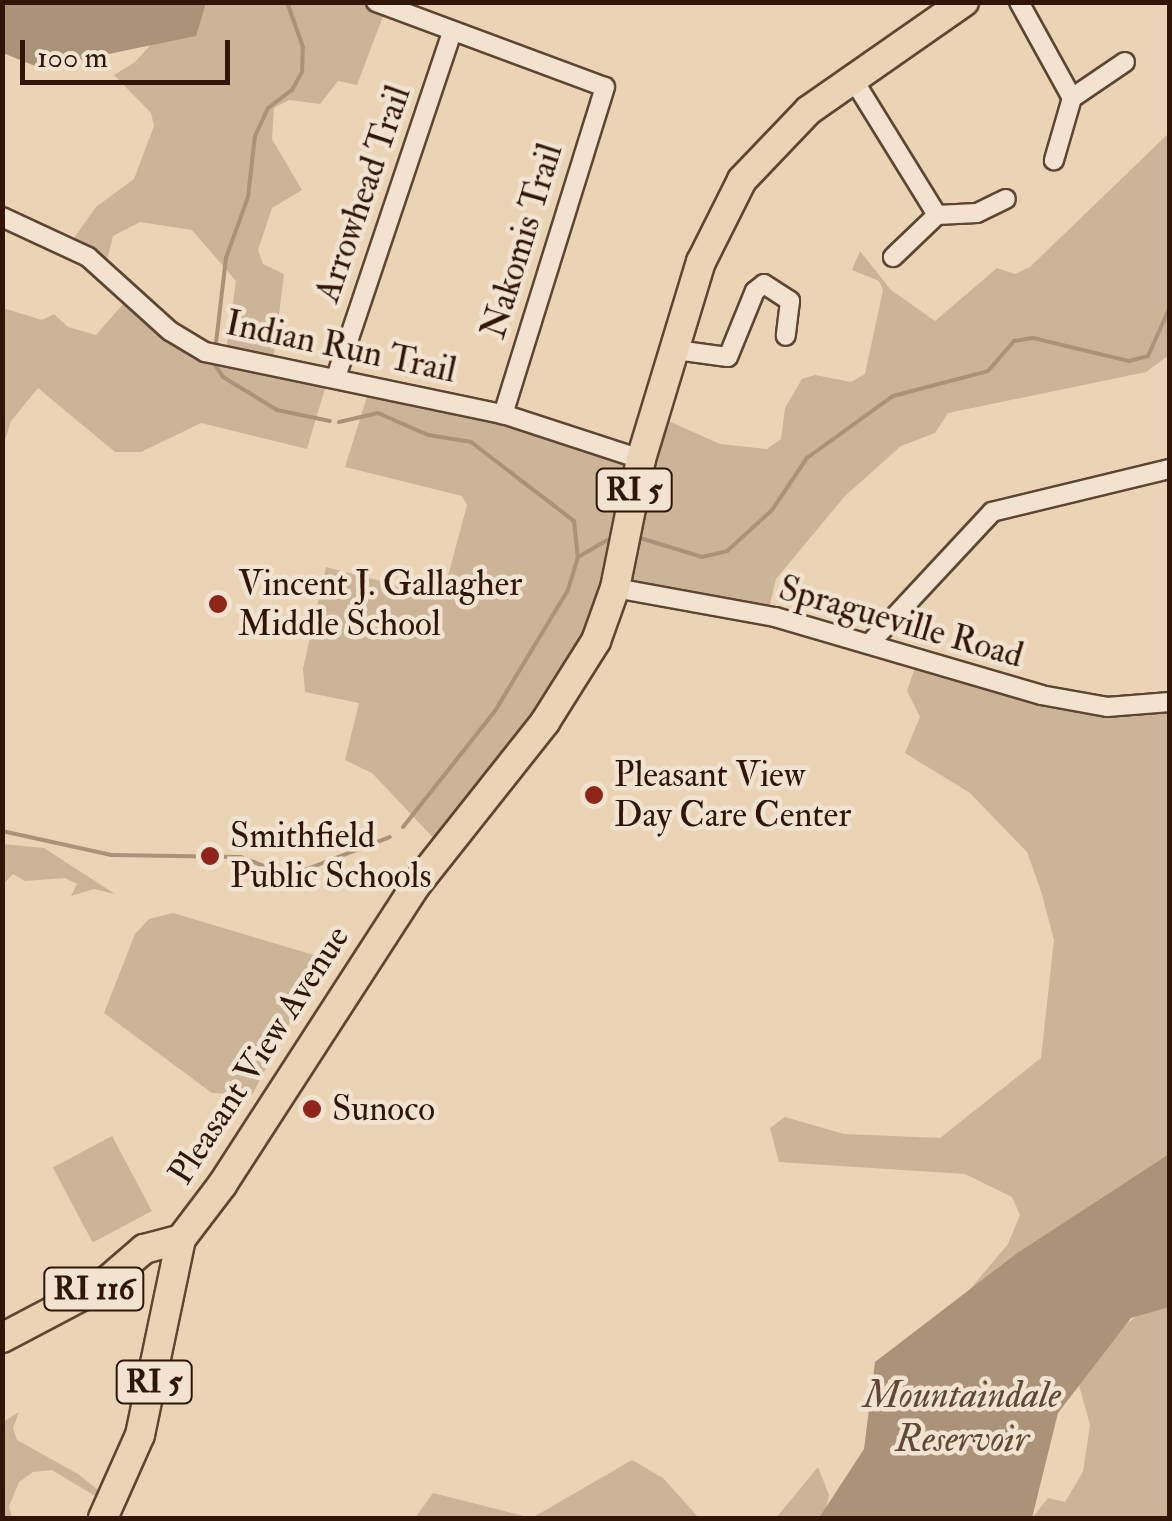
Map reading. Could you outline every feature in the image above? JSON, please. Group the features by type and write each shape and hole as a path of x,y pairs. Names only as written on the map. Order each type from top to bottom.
{"main road":[{"name":"Pleasant View Avenue","path":"2,1338 100,1286 144,1249 181,1239 427,869 573,682 615,588 641,458 700,262 742,180 809,110 964,2"},
{"name":"RI 5","path":"103,1518 140,1435 181,1239"}],"street":[{"path":"376,2 452,32"},
{"path":"1019,2 1072,98"},
{"name":"Nakomis Trail","path":"452,32 605,87 503,414"},
{"name":"Arrowhead Trail","path":"336,376 452,32"},
{"path":"1054,160 1072,98 1126,62"},
{"path":"853,79 936,214"},
{"path":"893,257 936,214 977,213 1006,199"},
{"name":"Indian Run Trail","path":"2,218 88,257 170,331 204,352 336,376 503,414 641,458"},
{"path":"676,350 721,361 728,357 755,291 764,284 790,301 786,336"},
{"path":"870,642 992,512 1170,469"},
{"name":"Spragueville Road","path":"615,588 870,642 1041,695 1107,706 1170,702"}],"shaded area":[{"path":"189,3 388,3 357,85 338,81 320,104 289,100 274,108 272,139 302,190 272,208 258,250 263,264 284,274 273,363 329,375 307,449 201,423 141,452 115,452 38,388 11,421 3,446 3,308 42,320 54,314 68,327 96,335 131,295 173,330 226,351 236,281 192,230 140,222 113,236 105,268 69,245 96,207 134,179 154,126 151,113 114,75 135,62"},
{"path":"1169,133 1169,355 1146,372 948,413 935,433 901,446 845,496 776,579 768,612 613,580 571,682 442,847 372,773 345,760 359,703 305,692 303,669 326,567 435,595 444,591 467,505 462,496 345,467 371,384 641,456 655,415 720,444 767,449 781,439 785,408 802,379 815,375 851,382 865,374 883,290 879,281 852,270 860,251 891,290 935,321 997,268 1015,274 1030,267"},
{"path":"918,659 1080,701 1169,702 1169,1171 956,1306 1008,1244 1020,1215 1012,1197 965,1174 779,1162 770,1128 785,1117 844,1134 940,1138 1041,1058 1054,940 1041,891 1027,852 970,793 905,753 920,717 907,691"},
{"path":"3,844 44,848 115,894 94,889 71,896 77,884 65,878 25,881 13,874 4,883"},
{"path":"173,913 324,958 252,1095 212,1093 104,1013 135,934 149,919"},
{"path":"112,1136 152,1211 93,1243 53,1167"},
{"path":"1169,1289 1169,1518 1032,1518 1048,1498 1065,1502 1083,1472 1090,1425 1078,1381 1111,1337"},
{"path":"19,1412 13,1428 17,1440 78,1474 112,1501 110,1505 52,1470 33,1472 19,1482 9,1506 12,1518 3,1518 3,1422"},
{"path":"632,1460 663,1478 699,1518 532,1518"},
{"path":"818,1467 829,1495 824,1518 776,1518"},
{"path":"433,1493 532,1518 415,1518"}],"water":[{"path":"2,3 206,3 196,36 40,68 3,53"},
{"name":"Mountaindale Reservoir","path":"1169,1154 1169,1307 1131,1318 1058,1413 1032,1518 819,1518 864,1449 875,1362 1016,1254"}],"waterway":[{"path":"216,343 226,258 248,197 255,136 268,108 292,90 302,72 303,47 287,2"},
{"path":"640,538 702,557 727,551 772,510 807,458 893,396 988,371 1014,341 1033,338 1129,361 1148,356 1170,307"},
{"path":"213,362 223,377 277,410 330,421"},
{"path":"339,422 378,413 428,435 471,442 574,521 578,557 568,590 495,711 403,827"},
{"path":"578,557 608,540"},
{"path":"2,831 111,855 241,857 289,876 390,837"}],"place":[{"name":"Vincent J. Gallagher Middle School","path":"218,604"},
{"name":"Pleasant View Day Care Center","path":"594,795"},
{"name":"Smithfield Public Schools","path":"210,856"},
{"name":"Sunoco","path":"312,1109"}]}
